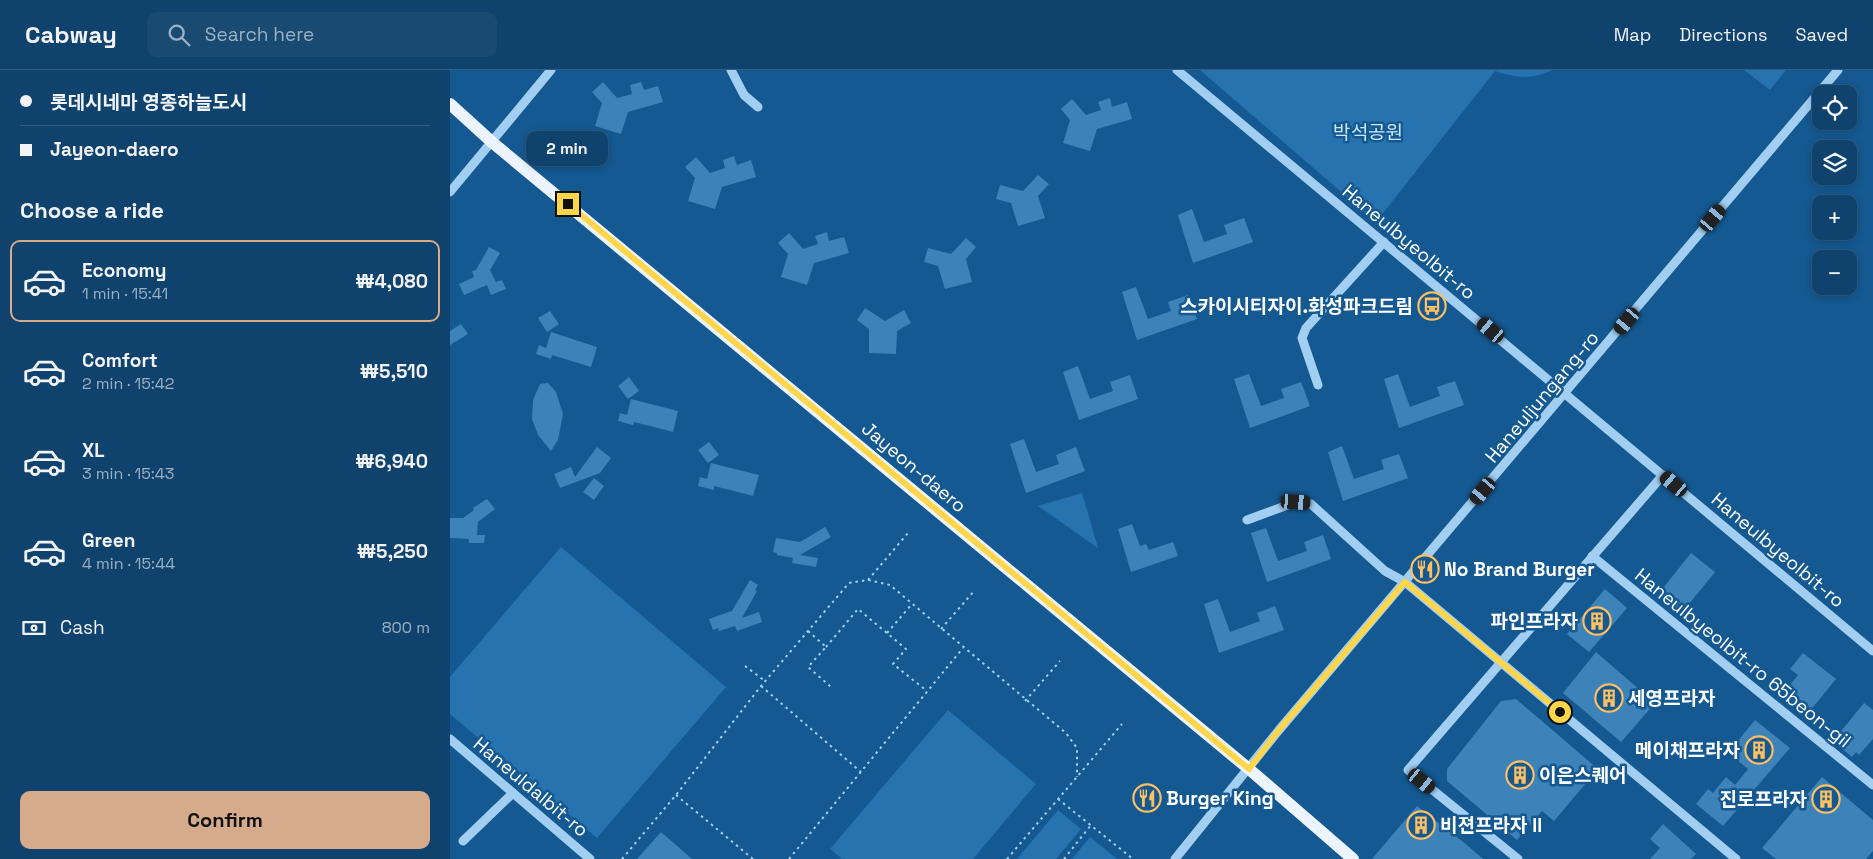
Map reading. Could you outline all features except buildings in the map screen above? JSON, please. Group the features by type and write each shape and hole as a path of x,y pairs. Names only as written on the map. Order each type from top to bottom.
{"main road":[{"name":"Jayeon-daero","path":"450,104 493,142 1249,769 1353,859"}],"street":[{"path":"450,192 552,70"},
{"path":"731,70 744,95 758,107"},
{"name":"Haneulbyeolbit-ro","path":"1177,70 1873,651"},
{"name":"Haneuljungang-ro","path":"1175,859 1279,730 1838,70"},
{"path":"1318,385 1302,338 1306,328 1384,242"},
{"path":"1518,859 1408,770 1663,475"},
{"path":"1247,520 1296,502 1311,504 1386,571 1405,582 1736,859"},
{"name":"Haneulbyeolbit-ro 65beon-gil","path":"1592,556 1873,785"},
{"name":"Haneuldalbit-ro","path":"450,739 590,859"},
{"path":"463,841 513,793"}],"path":[{"path":"868,580 908,533"},
{"path":"622,859 676,794 760,686 849,583 868,580 890,585 1025,701 1066,733 1077,748 1076,777"},
{"path":"940,629 976,590"},
{"path":"887,633 912,604"},
{"path":"831,687 808,667 858,609 906,649 893,664 928,691"},
{"path":"808,631 826,647"},
{"path":"789,859 964,648"},
{"path":"1025,701 1060,661"},
{"path":"745,666 765,681"},
{"path":"760,686 861,772"},
{"path":"1006,859 1122,724"},
{"path":"676,794 752,859"},
{"path":"1058,799 1133,859"},
{"path":"1064,859 1091,825"}],"green space":[{"name":"박석공원","path":"1200,70 1552,70 1531,77 1495,71 1376,222"},
{"path":"1744,70 1786,70 1770,90"},
{"path":"1082,493 1098,548 1038,506"},
{"path":"561,547 726,687 597,838 450,714 450,677"},
{"path":"948,710 1036,784 973,859 842,859 830,849"},
{"path":"1058,810 1081,829 1056,859 1017,859"},
{"path":"1090,837 1117,859 1072,859"}],"place":[{"name":"스카이시티자이.화성파크드림","path":"1432,306"},
{"name":"No Brand Burger","path":"1425,569"},
{"name":"파인프라자","path":"1597,621"},
{"name":"세영프라자","path":"1609,698"},
{"name":"메이채프라자","path":"1759,750"},
{"name":"이은스퀘어","path":"1520,775"},
{"name":"Burger King","path":"1147,798"},
{"name":"진로프라자","path":"1826,799"},
{"name":"비젼프라자 II","path":"1421,825"}],"route":[{"path":"568,204 1249,769 1279,730 1405,582 1560,712"}]}
